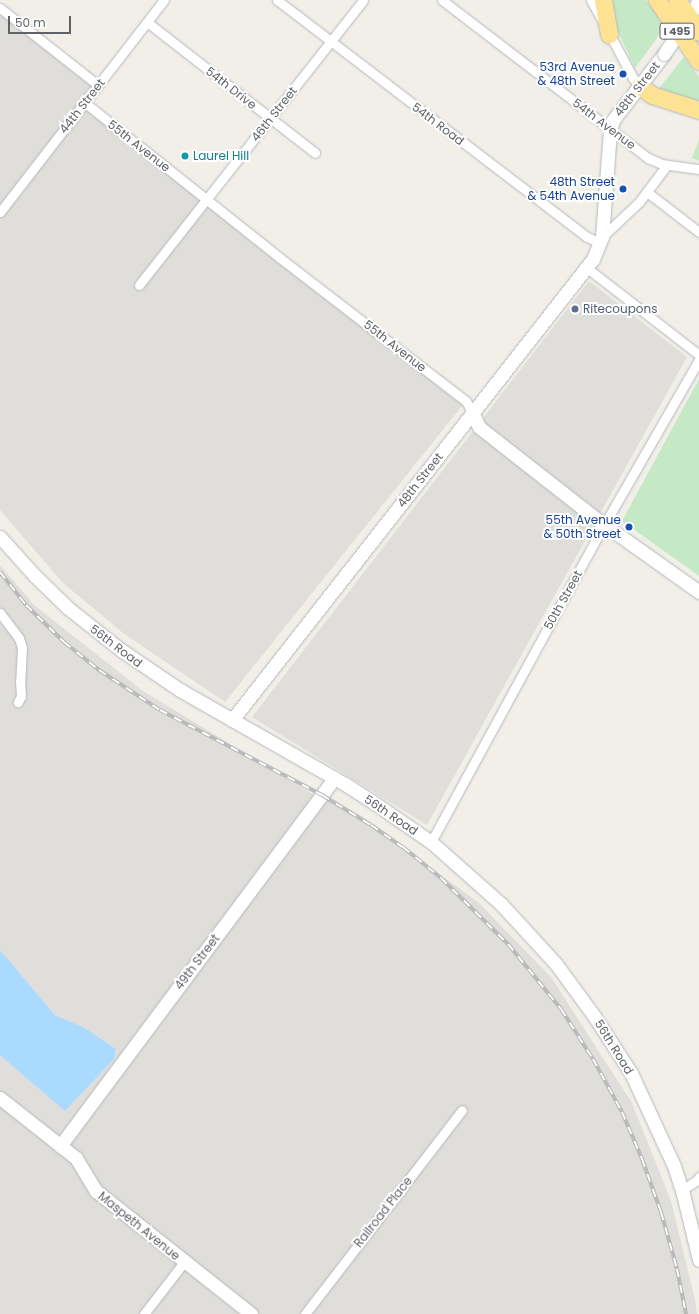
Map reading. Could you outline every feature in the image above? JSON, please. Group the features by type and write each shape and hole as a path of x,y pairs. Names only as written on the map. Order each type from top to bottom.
{"highway":[{"path":"602,0 609,34"},
{"path":"666,1 699,40"},
{"path":"666,1 699,52"},
{"name":"I 495","path":"666,1 699,32"},
{"name":"I 495","path":"666,1 699,61"},
{"path":"640,86 652,95 699,110"}],"main road":[{"name":"48th Street","path":"232,720 587,268 602,240 610,130 613,120 664,54 699,1"},
{"name":"55th Avenue","path":"473,414 479,427 604,525 699,592"},
{"name":"56th Road","path":"0,537 52,592 103,637 161,678 334,778 431,842 501,904 556,964 594,1016 631,1073 674,1166 682,1190 699,1260"},
{"name":"49th Street","path":"60,1146 334,778"},
{"name":"Maspeth Avenue","path":"0,1098 76,1158 96,1191 251,1314"}],"street":[{"name":"44th Street","path":"0,212 164,0"},
{"name":"54th Road","path":"278,0 587,237 602,240"},
{"name":"46th Street","path":"139,285 364,0"},
{"name":"54th Avenue","path":"442,0 648,158 668,165 699,169"},
{"path":"591,0 633,78 640,86"},
{"path":"0,8 98,85"},
{"name":"54th Drive","path":"147,22 315,153"},
{"name":"55th Avenue","path":"84,102 207,200 466,401 473,414"},
{"name":"48th Street","path":"602,240 640,202 668,165"},
{"path":"647,192 699,232"},
{"path":"587,268 699,355"},
{"name":"50th Street","path":"431,842 604,525 699,360"},
{"path":"0,613 19,638 22,648 20,676 21,696 18,702"},
{"name":"Railroad Place","path":"305,1314 462,1110"},
{"path":"682,1190 698,1179"},
{"path":"144,1314 184,1262"}],"shaded area":[{"path":"0,8 98,85 84,102 466,401 225,702 123,633 63,583 0,510"},
{"path":"589,281 687,357 427,825 252,717"},
{"path":"0,565 34,605 143,691 319,798 322,795 371,825 478,902 551,977 632,1103 671,1201 697,1314 0,1314 0,1052 65,1110 114,1059 116,1049 85,1028 55,1015 0,950"}],"green space":[{"path":"608,0 646,0 665,24 655,41 635,68 614,23"},
{"path":"684,57 699,77 699,106 657,91"},
{"path":"699,140 699,161 692,158"},
{"path":"699,379 699,576 622,521"}],"water":[{"path":"0,950 55,1015 85,1028 116,1049 114,1059 65,1111 0,1055"}],"railway":[{"path":"0,572 26,605 64,642 99,670 160,710 322,795 371,825 403,847 441,878 508,944 561,1009 593,1059 622,1112 642,1159 661,1212 677,1269 686,1314"}],"place":[{"name":"53rd Avenue & 48th Street","path":"623,74"},
{"name":"Laurel Hill","path":"185,156"},
{"name":"48th Street & 54th Avenue","path":"623,189"},
{"name":"Ritecoupons","path":"575,309"},
{"name":"55th Avenue & 50th Street","path":"629,527"}]}
